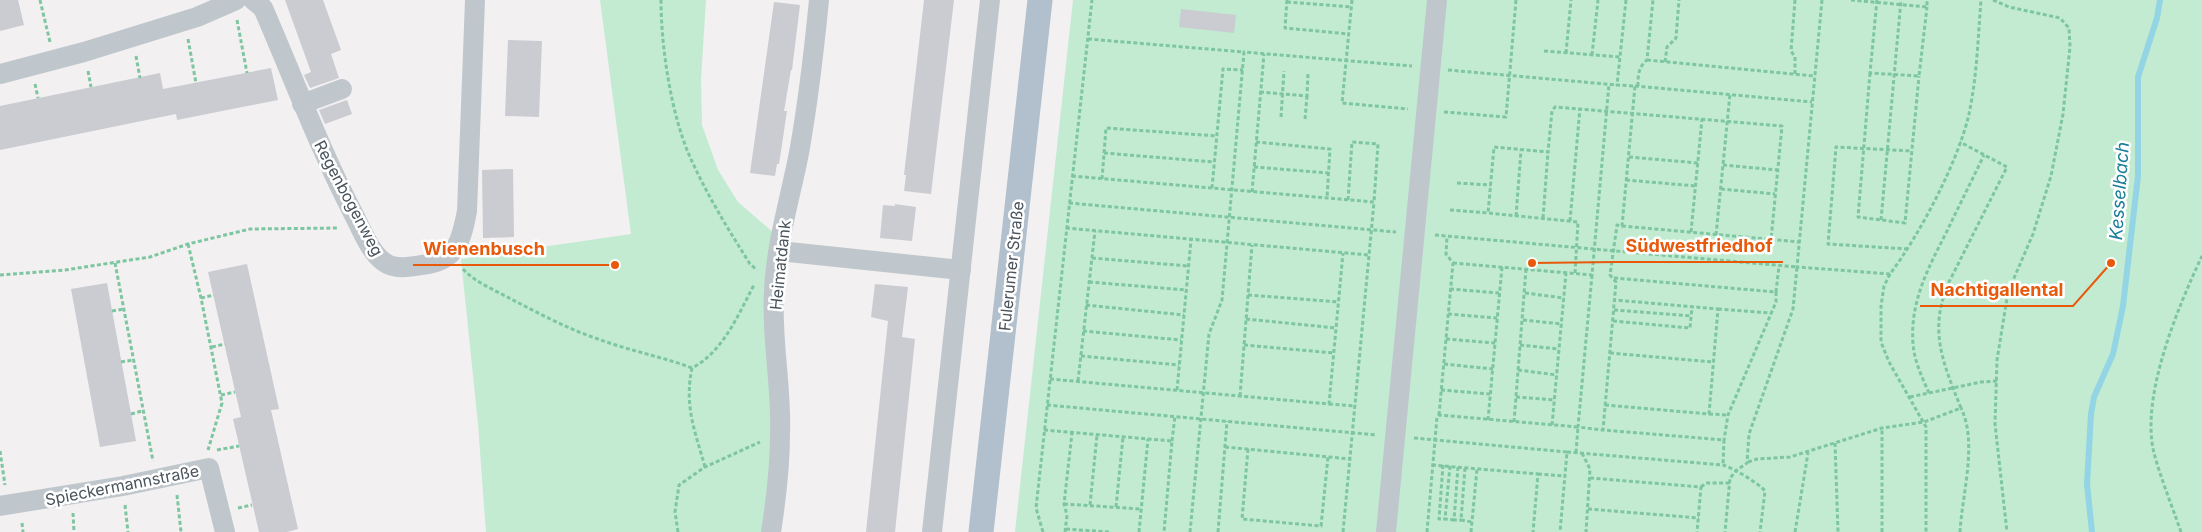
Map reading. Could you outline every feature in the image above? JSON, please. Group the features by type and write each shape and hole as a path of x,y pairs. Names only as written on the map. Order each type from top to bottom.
{"main road":[{"name":"Fulerumer Straße","path":"982,532 1040,0"}],"street":[{"name":"Regenbogenweg","path":"253,0 263,8 336,181 361,228 383,262 392,266 430,264 451,256"},
{"path":"451,256 458,243 467,211 475,0"},
{"name":"Heimatdank","path":"771,532 776,499 780,433 774,341 774,291 779,252 812,73 819,0"},
{"path":"932,532 990,0"},
{"path":"1386,532 1436,0"},
{"path":"0,74 181,22 234,1"},
{"path":"302,104 342,89"},
{"path":"779,252 961,270"},
{"name":"Spieckermannstraße","path":"4,506 122,486 209,468 225,532"}],"path":[{"path":"40,0 54,60"},
{"path":"661,0 661,22 673,103 689,156 719,215 750,264 758,272 757,277"},
{"path":"1043,532 1036,508 1092,0"},
{"path":"1566,53 1571,0"},
{"path":"1592,55 1598,0"},
{"path":"1617,85 1626,0"},
{"path":"1648,60 1654,0"},
{"path":"1665,62 1667,47 1676,38 1679,0"},
{"path":"1795,74 1795,57 1791,51 1796,0"},
{"path":"1747,463 1749,434 1793,309 1822,0"},
{"path":"1851,0 1926,7"},
{"path":"1881,220 1901,0"},
{"path":"1877,1 1858,217 1905,223 1927,0"},
{"path":"1926,532 1926,427 1889,362 1881,342 1881,306 1884,286 1908,249 1933,202 1960,142 1973,92 1981,0"},
{"path":"1994,0 2009,7 2060,18 2069,28 2070,47 2063,114 2051,176 2033,234 2008,292 1997,360 1995,424 2007,532"},
{"path":"234,1 246,73"},
{"path":"1349,34 1285,28 1287,1 1351,7"},
{"path":"181,22 187,37 196,83"},
{"path":"1088,39 1812,102"},
{"path":"1544,51 1620,57"},
{"path":"1190,532 1209,334 1222,300 1244,52"},
{"path":"1252,192 1264,54"},
{"path":"1622,226 1636,86 1642,64 1648,60 1814,76"},
{"path":"1212,188 1223,69 1242,70"},
{"path":"1281,117 1284,70"},
{"path":"1870,72 1919,76"},
{"path":"1305,119 1308,74"},
{"path":"1576,452 1609,84"},
{"path":"1260,92 1306,96"},
{"path":"1716,235 1730,94"},
{"path":"1543,218 1552,111 1554,107 1633,112 1782,126 1771,240"},
{"path":"1570,221 1580,108"},
{"path":"1691,232 1702,119"},
{"path":"1102,179 1106,128 1217,136"},
{"path":"1256,142 1330,149 1327,198"},
{"path":"1343,532 1370,255 1378,144 1352,142 1348,200"},
{"path":"1960,142 2007,166 1949,282 1942,298 1938,318 1941,348 1953,388 1967,421 1969,439 1960,532"},
{"path":"1488,212 1494,147 1548,152"},
{"path":"1908,249 1828,244 1836,147 1912,152"},
{"path":"1516,216 1521,150"},
{"path":"1104,153 1214,162"},
{"path":"1929,394 1915,361 1912,329 1915,300 1984,155"},
{"path":"1629,157 1698,163"},
{"path":"1723,164 1777,170"},
{"path":"1254,167 1329,173"},
{"path":"1072,176 1374,202"},
{"path":"1626,180 1696,186"},
{"path":"1457,183 1490,185"},
{"path":"1721,189 1775,194"},
{"path":"1069,203 1779,266 1890,274"},
{"path":"1450,210 1488,212 1578,222 1575,273"},
{"path":"1603,430 1616,282 1610,275 1617,225 1800,242"},
{"path":"0,275 65,270 150,257 188,244 250,229 361,228"},
{"path":"1066,228 1370,255"},
{"path":"1078,381 1095,231"},
{"path":"1428,532 1434,440 1437,417 1439,415 1452,263 1446,254 1447,236"},
{"path":"1177,390 1191,240"},
{"path":"188,244 212,347 222,403 207,452 239,446"},
{"path":"1240,396 1252,245"},
{"path":"1329,404 1343,254"},
{"path":"451,256 475,280 578,332 692,368"},
{"path":"2181,532 2154,452 2150,419 2154,392 2163,360 2183,302 2202,256"},
{"path":"1092,258 1188,266"},
{"path":"115,263 142,411 165,477 181,532"},
{"path":"1452,263 1592,275"},
{"path":"1723,465 1728,415 1776,302 1779,266"},
{"path":"1488,420 1502,267"},
{"path":"1514,422 1526,269"},
{"path":"1552,425 1566,273"},
{"path":"1613,278 1776,292"},
{"path":"705,467 690,416 688,389 692,368 711,355 723,339 756,282"},
{"path":"1089,282 1186,290"},
{"path":"1450,289 1499,293"},
{"path":"1524,293 1564,298"},
{"path":"201,298 214,296"},
{"path":"1248,296 1338,302"},
{"path":"1615,300 1771,313"},
{"path":"1086,305 1184,315"},
{"path":"1613,321 1690,328 1692,307"},
{"path":"112,311 124,309"},
{"path":"1709,414 1718,309"},
{"path":"1614,310 1691,316"},
{"path":"1448,314 1497,318"},
{"path":"1246,319 1336,328"},
{"path":"1522,320 1562,324"},
{"path":"1083,331 1181,340"},
{"path":"1446,339 1495,344"},
{"path":"212,347 225,344"},
{"path":"1244,345 1334,353"},
{"path":"1520,345 1559,349"},
{"path":"1610,353 1713,362"},
{"path":"1080,356 1179,365"},
{"path":"121,362 133,360"},
{"path":"1444,364 1493,369"},
{"path":"1518,370 1557,375"},
{"path":"1050,379 1356,406"},
{"path":"1910,398 1981,382 1997,381"},
{"path":"1441,390 1490,394"},
{"path":"221,395 235,392"},
{"path":"1516,397 1554,400"},
{"path":"1605,404 1728,415"},
{"path":"1047,405 1723,465 1737,470 1750,481 1761,485 1765,491 1760,532"},
{"path":"1725,532 1730,478 1747,463 1757,459 1790,457 1882,428 1924,422 1961,408"},
{"path":"131,414 142,411"},
{"path":"1439,415 1724,440"},
{"path":"1164,532 1175,416"},
{"path":"1218,532 1227,421"},
{"path":"1882,428 1882,532"},
{"path":"1044,430 1172,442"},
{"path":"678,532 674,512 679,486 705,467 780,433"},
{"path":"1072,433 1064,504 1067,515 1066,530 1109,532"},
{"path":"1090,505 1097,435"},
{"path":"1116,507 1122,438"},
{"path":"1138,532 1148,440"},
{"path":"1835,443 1838,532"},
{"path":"1225,447 1350,459"},
{"path":"1248,449 1242,519 1321,526 1328,457"},
{"path":"0,451 4,506"},
{"path":"1560,532 1567,452"},
{"path":"1794,532 1808,452"},
{"path":"1582,453 1590,469 1586,532"},
{"path":"1432,465 1565,476"},
{"path":"1443,465 1439,519 1472,522"},
{"path":"1445,519 1450,466"},
{"path":"1454,520 1458,467"},
{"path":"1461,520 1465,468"},
{"path":"1471,532 1477,469"},
{"path":"1533,532 1538,474"},
{"path":"1590,478 1701,488"},
{"path":"1697,532 1701,488 1706,483 1730,483"},
{"path":"122,486 128,532"},
{"path":"1064,504 1141,509"},
{"path":"1588,509 1699,518"}],"green space":[{"path":"600,0 706,0 701,79 702,125 718,170 738,202 775,234 770,389 773,466 765,532 486,532 478,424 461,259 631,234"},
{"path":"1073,0 2202,0 2202,532 1015,532"}],"building":[{"path":"0,0 18,0 24,25 0,31"},
{"path":"285,0 323,0 341,50 331,54 339,78 310,88 304,75 311,72"},
{"path":"924,0 954,0 931,194 904,191 906,175 904,175"},
{"path":"774,2 800,5 792,70 784,111 787,111 779,164 777,164 775,176 750,173"},
{"path":"1181,9 1236,15 1234,33 1179,27"},
{"path":"508,40 542,41 539,117 505,116"},
{"path":"271,68 278,100 177,120 176,114 0,150 0,106 160,73 163,89"},
{"path":"347,100 352,114 325,124 319,110"},
{"path":"513,169 514,237 483,238 482,170"},
{"path":"895,204 916,207 912,241 880,238 883,205 895,206"},
{"path":"247,264 279,409 271,410 298,529 287,532 259,532 233,419 241,417 208,272"},
{"path":"107,283 136,441 100,447 71,289"},
{"path":"875,284 908,287 902,337 915,339 895,532 866,532 888,321 871,317"}],"waterway":[{"name":"Kesselbach","path":"2092,532 2087,484 2091,414 2094,397 2113,354 2123,306 2138,176 2138,77 2157,18 2160,0"}],"place":[{"name":"Südwestfriedhof","path":"1532,263"},
{"name":"Nachtigallental","path":"2111,263"},
{"name":"Wienenbusch","path":"615,265"}]}
